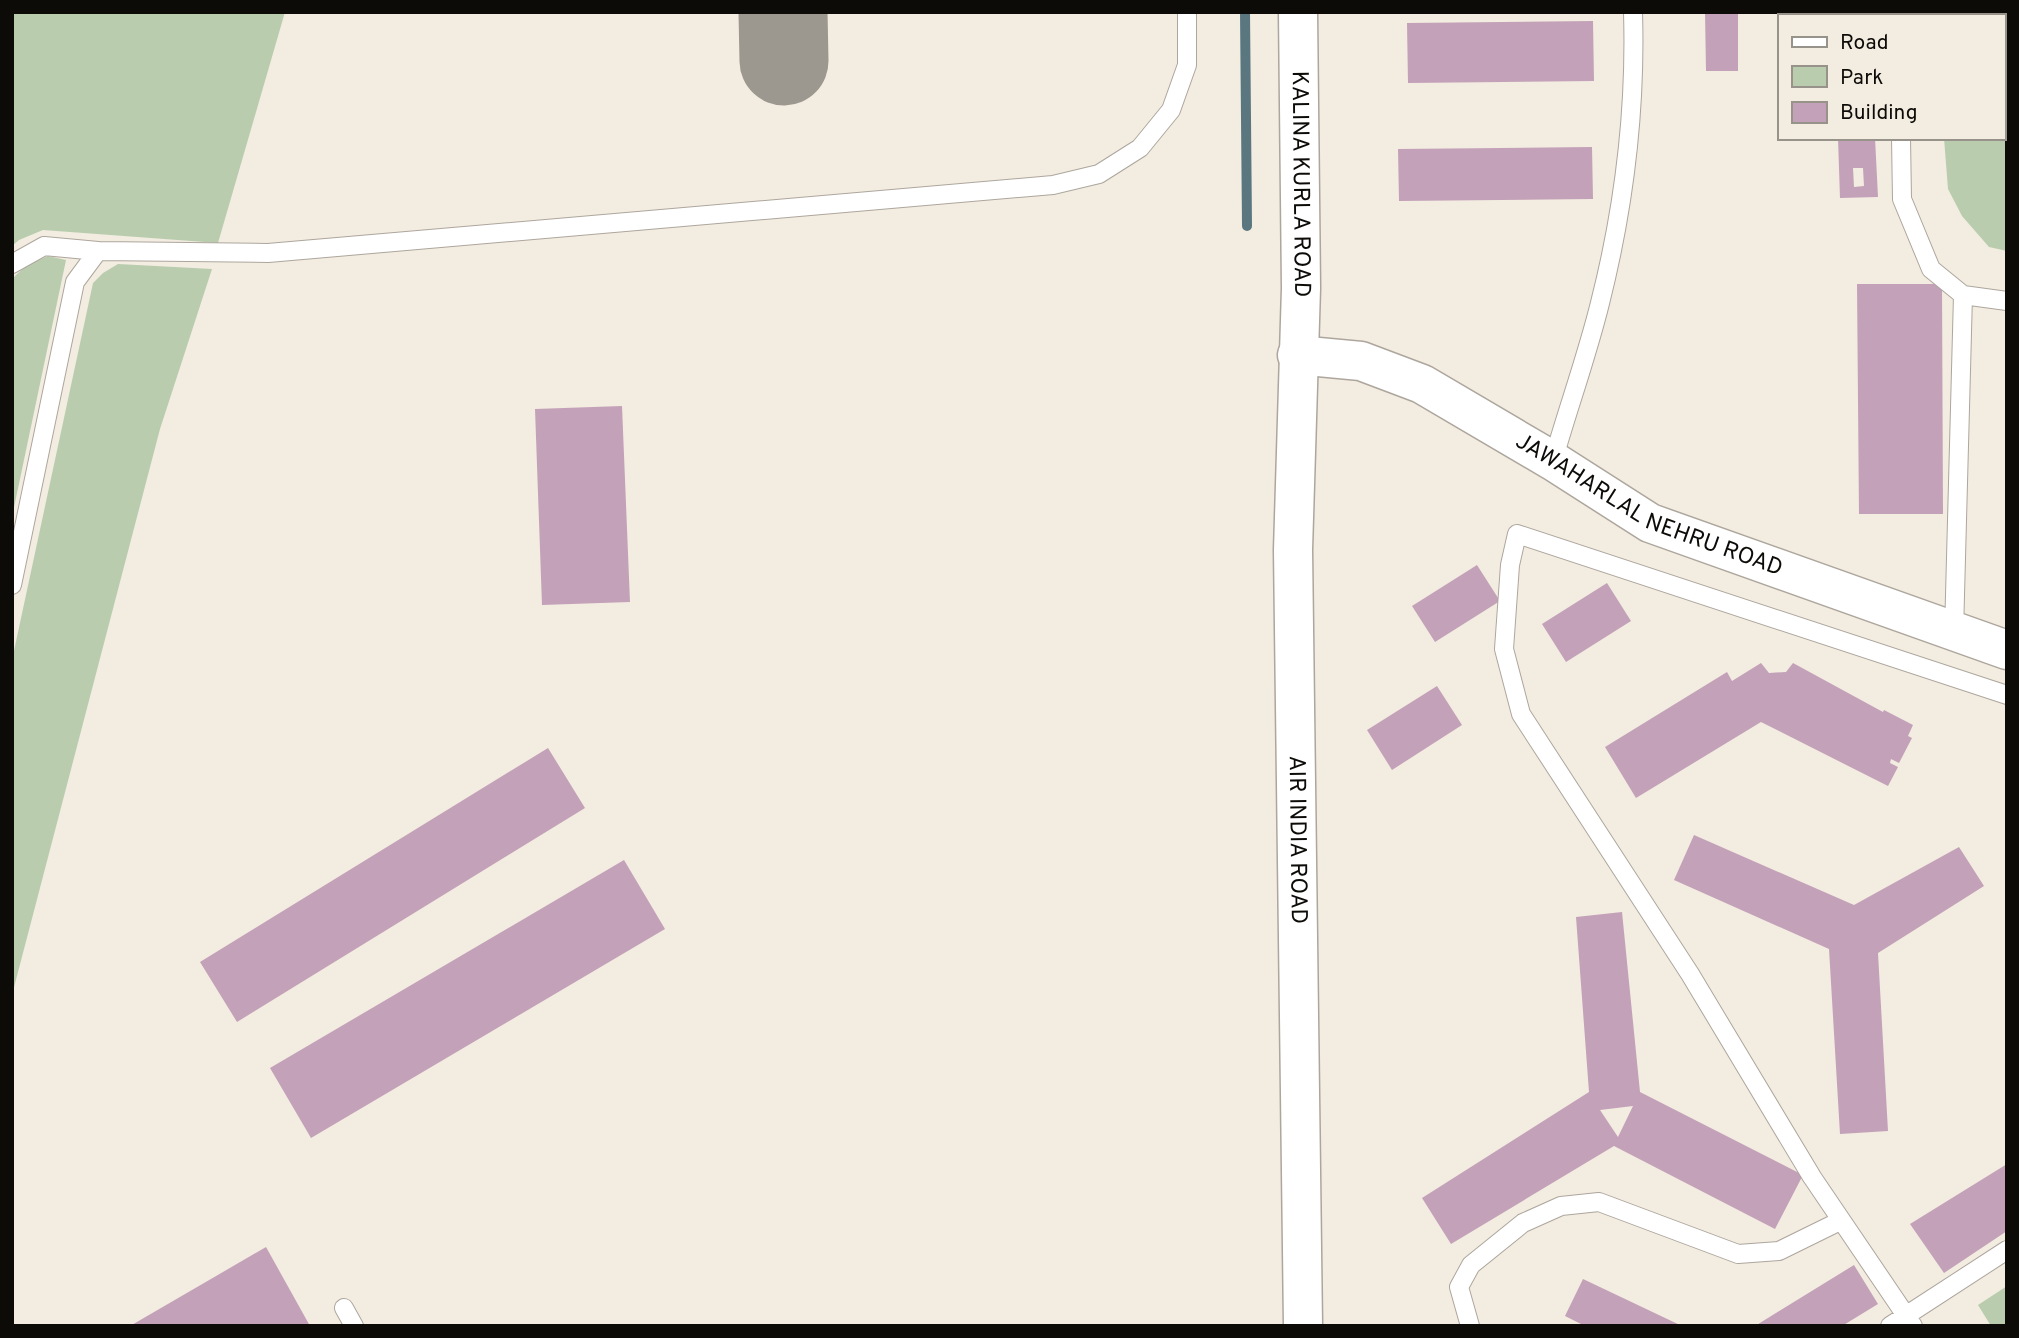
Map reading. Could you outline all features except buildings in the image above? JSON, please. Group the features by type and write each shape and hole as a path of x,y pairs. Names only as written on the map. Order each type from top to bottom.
{"street":[{"name":"KALINA KURLA ROAD","path":"1297,355 1301,288 1298,12"},
{"name":"JAWAHARLAL NEHRU ROAD","path":"1297,355 1361,360 1422,384 1553,461 1650,523 2007,650"},
{"name":"AIR INDIA ROAD","path":"1297,355 1293,550 1303,1326"}],"lane":[{"path":"12,264 44,246 98,251 268,253 1053,185 1099,174 1130,155 1140,148 1171,110 1187,65 1187,12"},
{"path":"1553,461 1600,303 1619,213 1630,127 1633,12"},
{"path":"1901,140 1902,199 1931,269 1963,295 2007,301"},
{"path":"12,585 75,282 98,251"},
{"path":"1954,633 1963,295"},
{"path":"1910,1320 1840,1221 1690,974 1521,714 1504,649 1510,565 1517,534 2007,695"},
{"path":"1470,1326 1459,1287 1471,1265 1523,1223 1561,1206 1599,1202 1738,1254 1779,1251 1840,1221"},
{"path":"1890,1326 1910,1320 2007,1250"},
{"path":"344,1308 354,1326"}],"green space":[{"path":"12,12 285,12 218,243 43,230 19,240 12,246"},
{"path":"2007,88 2007,251 1989,247 1962,216 1948,189 1944,140 2005,140"},
{"path":"48,256 66,260 12,517 12,280 23,268"},
{"path":"118,264 212,269 160,429 12,995 12,660 93,283"},
{"path":"2007,1286 2007,1326 1991,1326 1978,1305"}],"waterway":[{"path":"1245,12 1247,226"}],"taxiway":[{"path":"783,12 784,61"}]}
